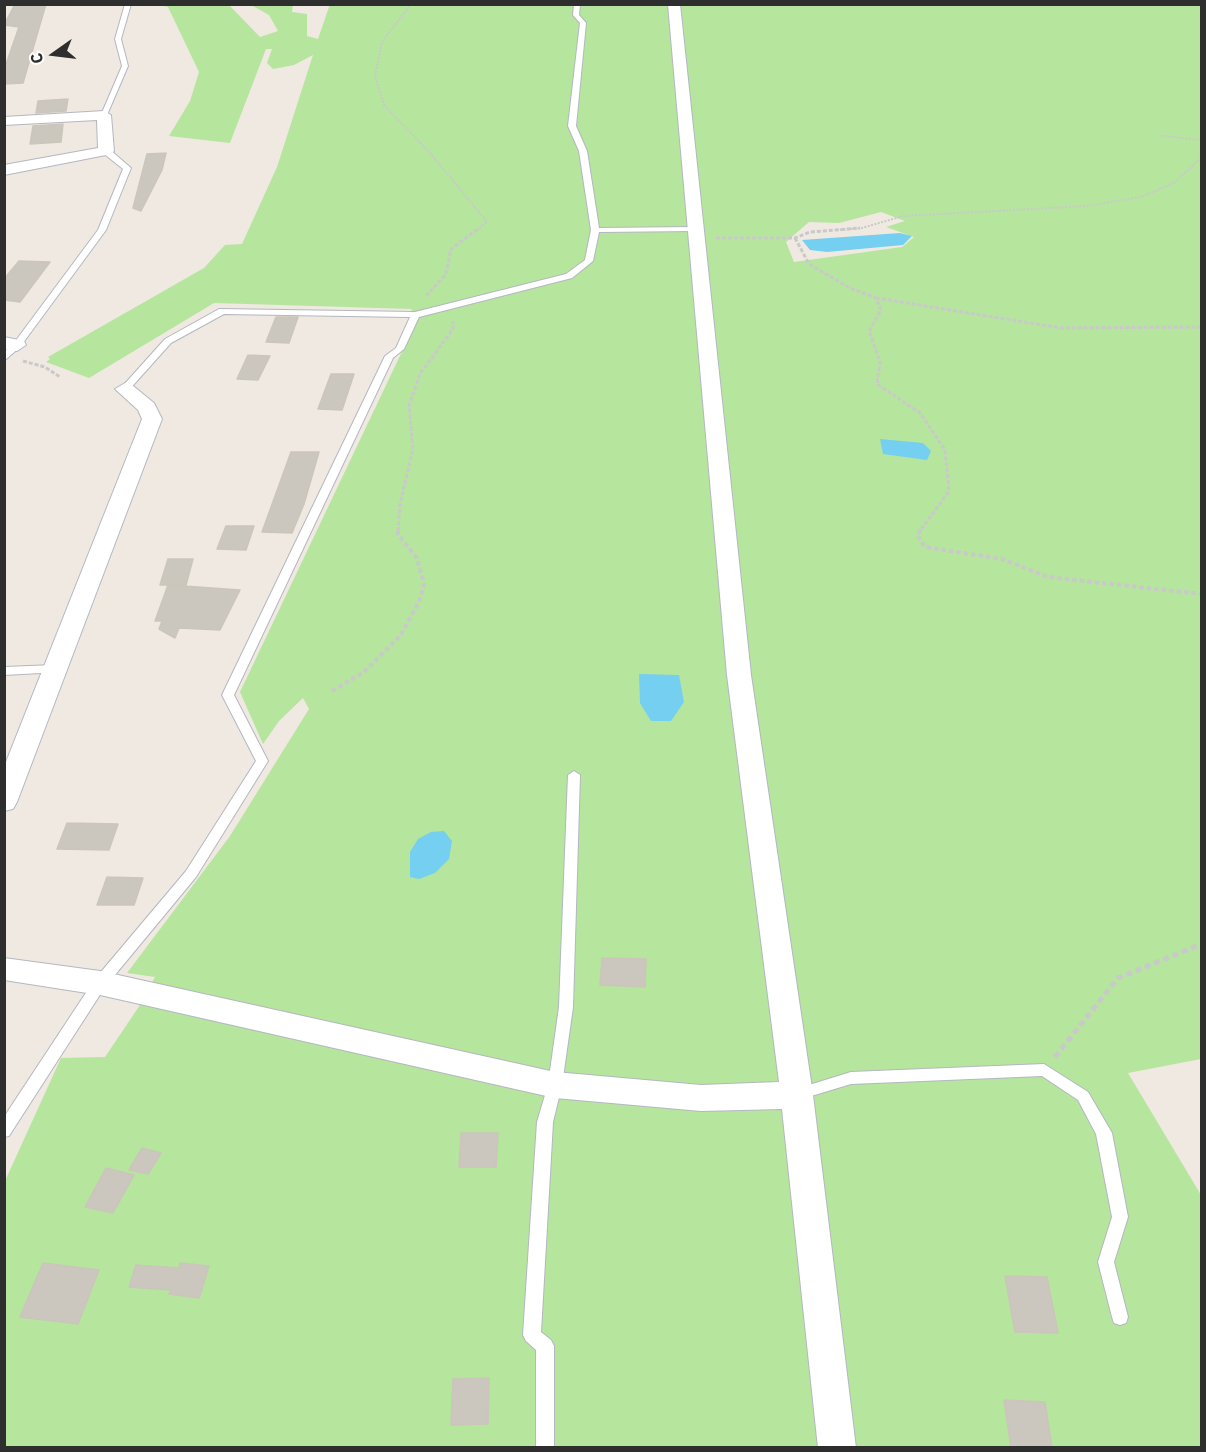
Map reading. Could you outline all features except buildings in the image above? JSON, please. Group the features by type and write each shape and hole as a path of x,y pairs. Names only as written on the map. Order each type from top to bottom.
{"street":[{"path":"674,4 694,233 739,675 797,1095 837,1448"},
{"path":"4,122 104,115 106,152 4,170"},
{"path":"4,802 152,419 147,407 125,389"},
{"path":"4,969 100,983 555,1085 701,1098 797,1095"}],"lane":[{"path":"104,115 124,66 118,39 128,4"},
{"path":"125,389 168,341 222,310 415,315 568,276 589,261 595,230 583,152 572,126 583,24 576,15 578,4"},
{"path":"9,349 102,230 127,168 106,152"},
{"path":"595,230 694,233"},
{"path":"4,1131 100,983 191,874 262,761 228,695 389,356 400,349 415,315"},
{"path":"4,671 56,669"},
{"path":"544,1448 545,1346 532,1335 545,1122 555,1085 566,1007 574,775"},
{"path":"797,1095 851,1078 1044,1070 1083,1096 1104,1133 1120,1217 1106,1262 1120,1317"}],"path":[{"path":"411,4 382,42 375,76 384,105 430,153 487,222 451,249 446,274 423,299 415,315"},
{"path":"1161,136 1202,140"},
{"path":"694,233 795,238 810,232 862,228 903,216 1086,206 1141,197 1174,183 1201,158"},
{"path":"795,238 809,264 850,288 876,298 1061,328 1202,327"},
{"path":"876,298 881,310 868,331 880,362 877,384 920,413 945,450 949,491 917,535 925,547 1002,559 1048,577 1202,594"},
{"path":"332,692 364,672 400,636 419,602 424,584 417,558 398,535 399,504 413,449 409,406 420,374 453,329 453,307"},
{"path":"28,362 60,377"},
{"path":"1044,1070 1118,978 1202,944"}],"green space":[{"path":"330,4 1201,5 1201,1059 1128,1073 1201,1195 1201,1447 5,1448 5,1181 61,1058 105,1057 140,1005 155,977 127,973 230,836 309,709 303,698 279,721 263,744 240,692 417,320 411,309 214,303 89,378 46,362 50,359 48,357 204,268 225,245 242,244 277,167 313,55 294,65 273,69 267,63 272,49 266,49 230,143 169,136 190,101 199,72 168,7 160,5 229,5 260,37 278,31 269,15 251,5 293,5 292,12 307,14 307,36 318,39","holes":["881,212 905,221 886,227 914,237 902,247 794,262 786,242 809,222 839,223"]}],"water":[{"path":"900,233 912,236 903,245 827,252 810,250 802,240"},
{"path":"880,439 923,443 931,451 927,460 883,454"},
{"path":"639,674 679,675 684,702 671,721 651,721 640,703"},
{"path":"444,831 452,841 449,859 435,873 419,879 410,877 410,852 418,839 431,832"}]}
